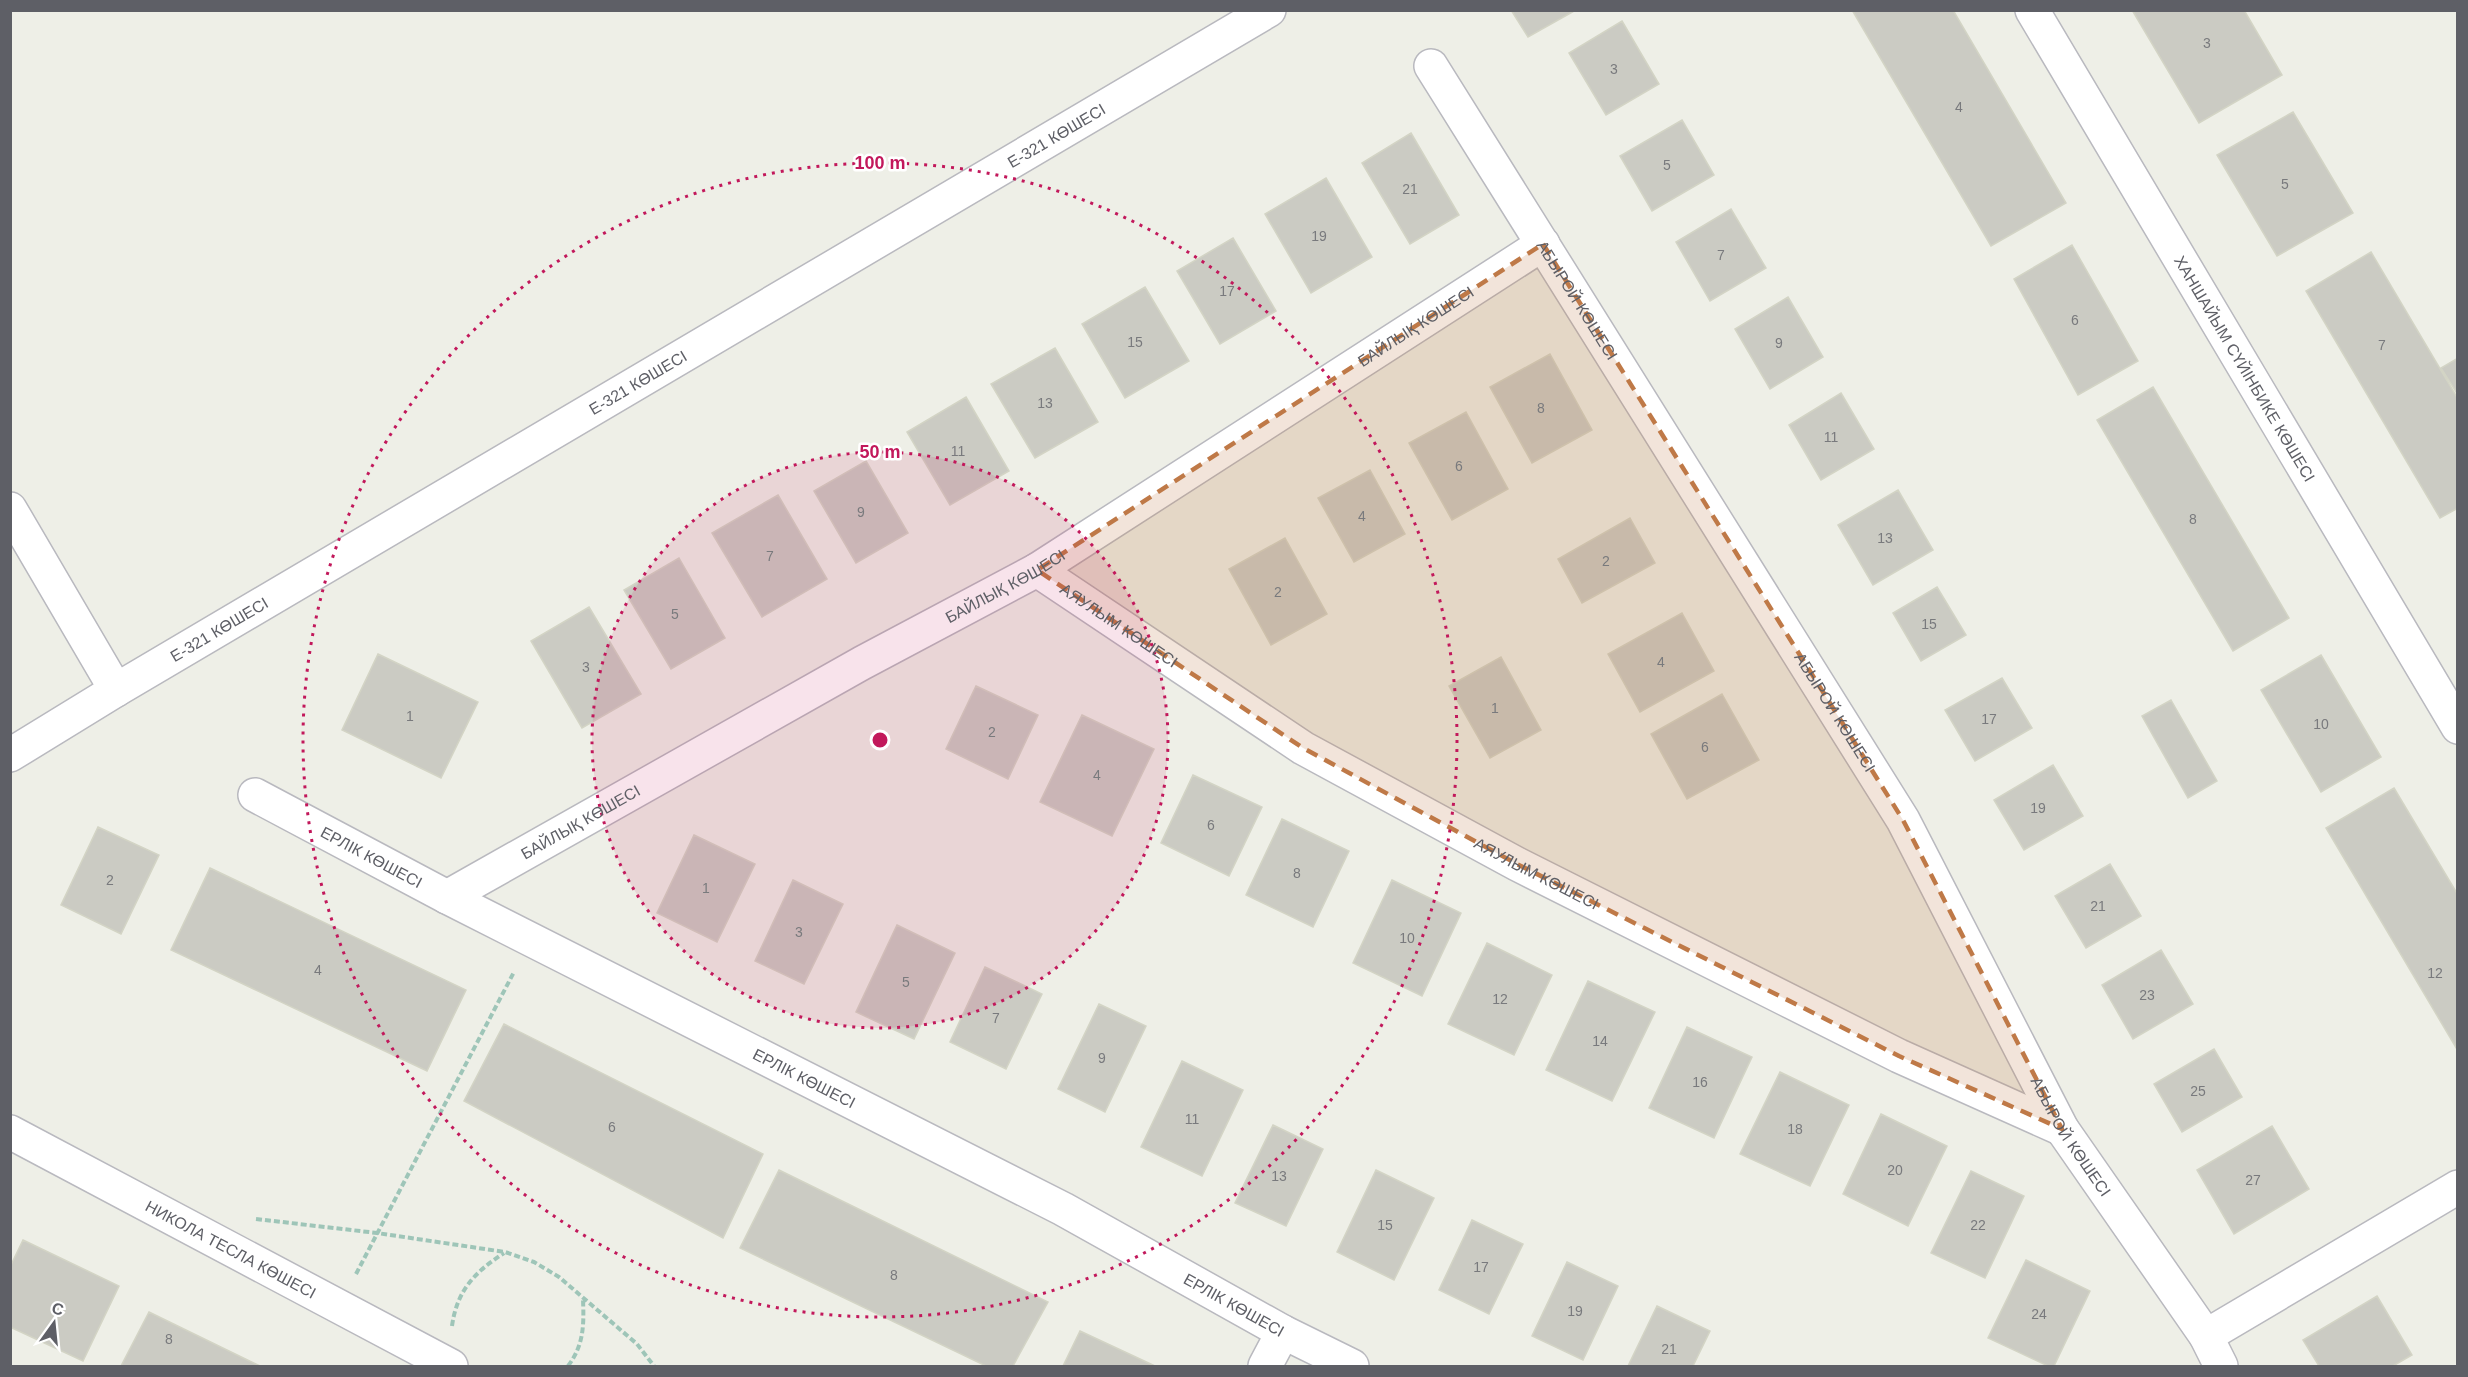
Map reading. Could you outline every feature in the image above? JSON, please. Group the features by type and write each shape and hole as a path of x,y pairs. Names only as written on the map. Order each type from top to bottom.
{"street":[{"name":"Е-321 КӨШЕСІ","path":"10,755 116,690 1269,10"},
{"name":"ХАНШАЙЫМ СҮЙІНБИКЕ КӨШЕСІ","path":"2032,10 2457,727"},
{"name":"АБЫРОЙ КӨШЕСІ","path":"1431,66 1903,820 2062,1129 2206,1336 2222,1366"},
{"name":"БАЙЛЫҚ КӨШЕСІ","path":"447,897 862,663 1038,570 1544,244"},
{"path":"10,509 116,690"},
{"name":"АЯУЛЫМ КӨШЕСІ","path":"1038,570 1303,748 1374,787 1527,870 1888,1051 2062,1129"},
{"name":"ЕРЛІК КӨШЕСІ","path":"255,795 447,897 1063,1209 1283,1332 1352,1366"},
{"name":"НИКОЛА ТЕСЛА КӨШЕСІ","path":"10,1132 449,1365"},
{"path":"2206,1336 2457,1187"},
{"path":"1265,1366 1283,1332"}],"path":[{"path":"339,1307 531,940"},
{"path":"253,1218 505,1252 534,1262 559,1277 637,1344 654,1366"},
{"path":"449,1365 453,1318 464,1289 478,1270 505,1252"},
{"path":"568,1366 576,1356 584,1333 583,1299"}],"highlighted area":[{"path":"1543,244 1903,820 2062,1129 1899,1056 1517,864 1303,748 1037,570"}],"building":[{"path":"1511,10 1576,10 1528,37"},
{"path":"1852,10 1953,10 2066,203 1991,246"},
{"path":"2132,10 2244,10 2282,75 2199,123"},
{"path":"1622,21 1659,84 1606,115 1569,53"},
{"path":"2293,112 2353,213 2277,256 2217,155"},
{"path":"1682,120 1714,175 1652,211 1620,156"},
{"path":"1411,133 1459,215 1410,244 1362,163"},
{"path":"1326,178 1372,257 1311,293 1265,214"},
{"path":"1731,209 1766,268 1710,301 1676,242"},
{"path":"1233,238 1276,311 1220,344 1177,271"},
{"path":"2072,245 2138,361 2078,395 2014,279"},
{"path":"2371,252 2458,399 2458,508 2440,518 2306,291"},
{"path":"1145,287 1189,361 1125,398 1082,324"},
{"path":"1788,297 1823,357 1770,389 1735,329"},
{"path":"1055,348 1098,422 1035,458 991,384"},
{"path":"1550,354 1592,430 1532,463 1490,387"},
{"path":"2458,358 2458,395 2441,368"},
{"path":"2153,387 2289,618 2233,651 2097,420"},
{"path":"1841,393 1874,449 1821,480 1789,425"},
{"path":"966,397 1009,471 950,505 907,432"},
{"path":"1466,412 1508,489 1452,520 1409,443"},
{"path":"866,461 908,533 856,563 814,491"},
{"path":"1370,470 1405,534 1354,562 1318,498"},
{"path":"1898,490 1933,550 1873,585 1838,525"},
{"path":"778,495 827,579 762,617 712,533"},
{"path":"1630,518 1655,563 1582,603 1558,559"},
{"path":"1285,538 1327,614 1271,645 1229,569"},
{"path":"679,558 725,638 671,669 624,590"},
{"path":"1937,587 1966,635 1921,661 1893,613"},
{"path":"589,607 641,694 582,728 531,641"},
{"path":"1682,613 1714,671 1640,712 1608,654"},
{"path":"378,654 478,702 441,778 342,730"},
{"path":"2321,655 2381,757 2321,792 2261,690"},
{"path":"1501,657 1541,730 1490,758 1449,686"},
{"path":"2002,678 2032,728 1975,761 1945,710"},
{"path":"976,686 1038,715 1008,779 946,749"},
{"path":"1722,694 1759,760 1687,799 1651,734"},
{"path":"2171,700 2217,781 2188,798 2142,716"},
{"path":"1082,715 1154,749 1112,836 1040,802"},
{"path":"2053,765 2083,816 2024,850 1994,800"},
{"path":"1193,775 1262,807 1229,876 1161,843"},
{"path":"2394,788 2458,895 2458,1051 2326,828"},
{"path":"1282,819 1349,851 1313,927 1246,895"},
{"path":"98,827 159,855 121,934 61,905"},
{"path":"694,835 755,864 717,942 657,913"},
{"path":"2110,864 2141,916 2086,948 2055,896"},
{"path":"210,868 466,990 427,1071 171,950"},
{"path":"793,880 843,904 804,984 755,961"},
{"path":"1392,880 1461,913 1422,996 1353,963"},
{"path":"897,925 955,953 914,1039 856,1012"},
{"path":"1487,943 1552,975 1514,1055 1448,1024"},
{"path":"2161,950 2193,1004 2133,1039 2102,985"},
{"path":"985,967 1042,994 1006,1069 950,1042"},
{"path":"1588,981 1655,1012 1612,1101 1546,1070"},
{"path":"1099,1004 1146,1026 1105,1112 1058,1089"},
{"path":"504,1024 763,1154 723,1238 464,1101"},
{"path":"1687,1027 1752,1057 1714,1138 1649,1108"},
{"path":"2214,1049 2242,1097 2182,1132 2154,1084"},
{"path":"1182,1061 1243,1090 1202,1176 1141,1147"},
{"path":"1780,1072 1849,1105 1810,1186 1740,1154"},
{"path":"1881,1114 1947,1146 1908,1226 1843,1194"},
{"path":"1273,1125 1323,1149 1286,1226 1235,1203"},
{"path":"2272,1126 2309,1189 2234,1234 2197,1170"},
{"path":"779,1170 1048,1302 1013,1366 986,1366 740,1248"},
{"path":"1376,1170 1434,1198 1394,1280 1337,1252"},
{"path":"1971,1171 2024,1196 1985,1278 1931,1253"},
{"path":"1472,1220 1523,1244 1489,1314 1439,1290"},
{"path":"23,1240 119,1286 83,1361 10,1327 10,1267"},
{"path":"2026,1260 2090,1291 2054,1366 2048,1366 1988,1338"},
{"path":"1567,1262 1618,1286 1583,1360 1532,1336"},
{"path":"2377,1296 2412,1355 2393,1366 2319,1366 2303,1340"},
{"path":"1657,1306 1710,1331 1693,1366 1628,1366"},
{"path":"149,1312 260,1366 121,1366"},
{"path":"1080,1331 1155,1366 1063,1366"}]}
